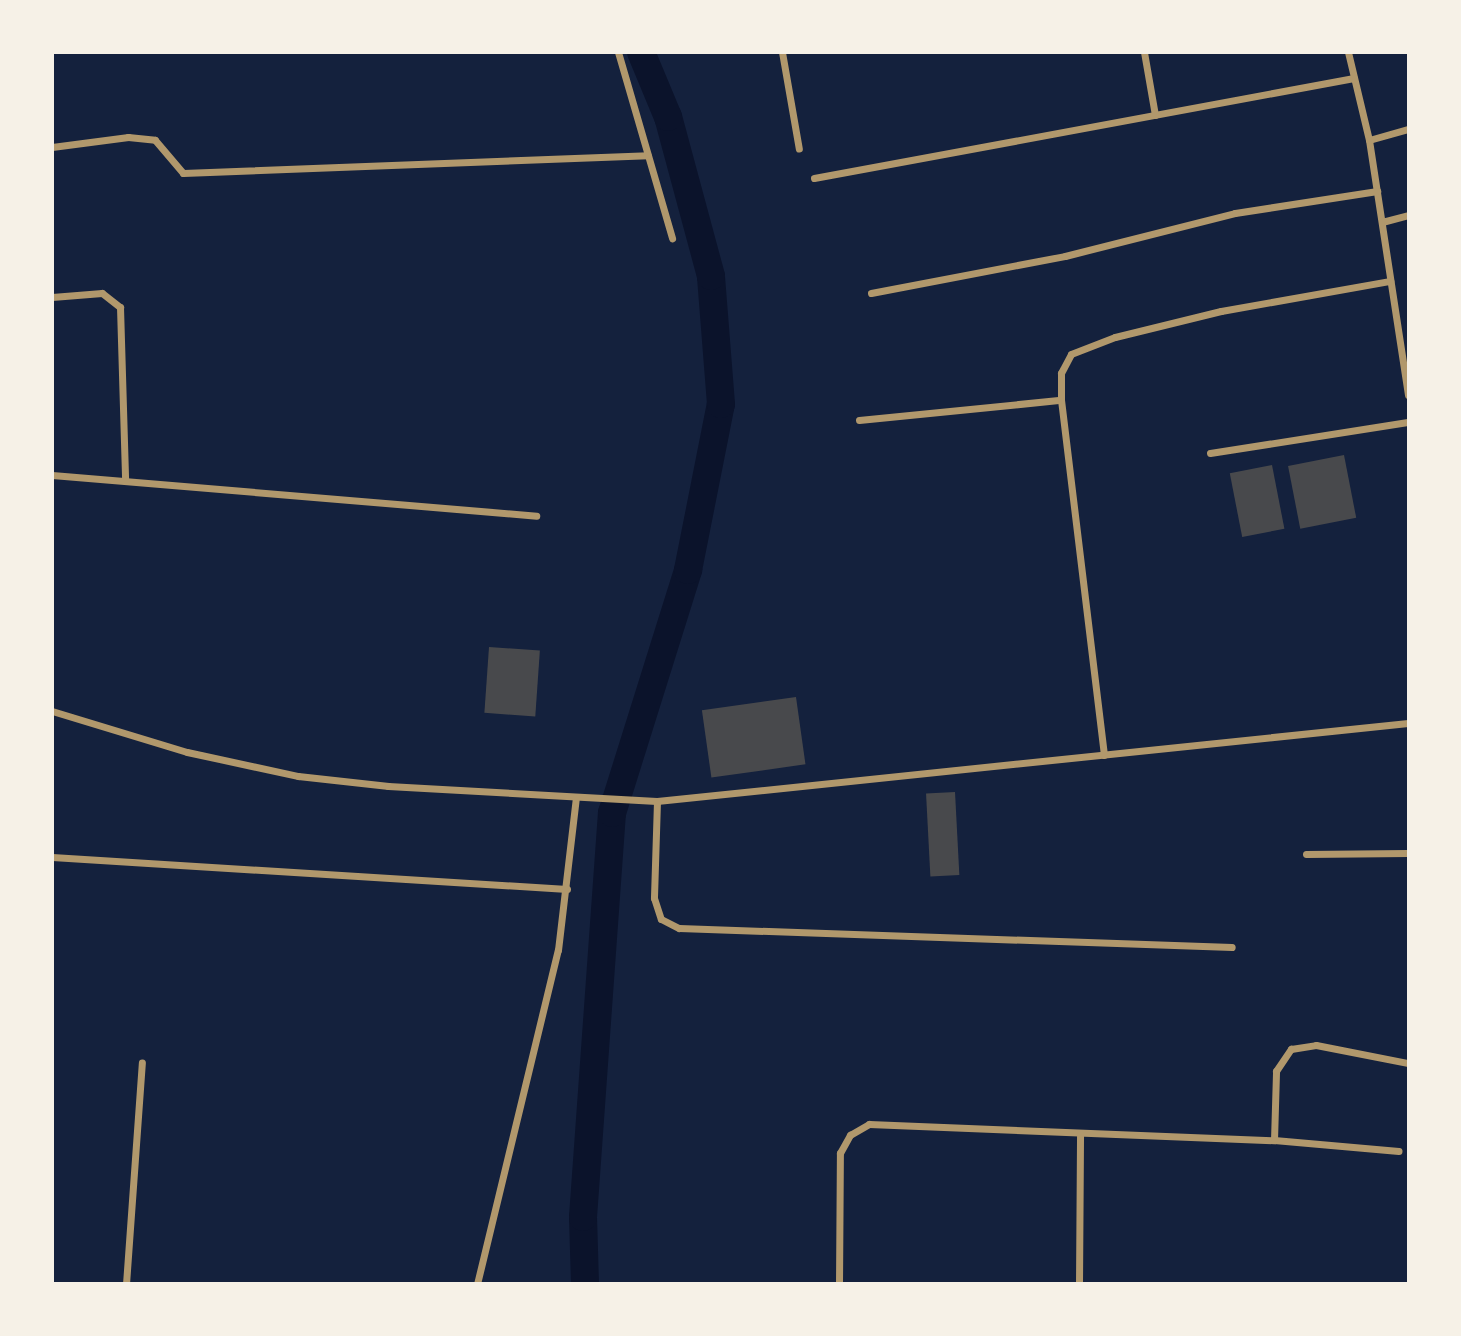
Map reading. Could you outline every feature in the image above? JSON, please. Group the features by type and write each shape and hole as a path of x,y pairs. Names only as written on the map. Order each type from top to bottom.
{"street":[{"path":"618,52 672,238"},
{"path":"782,52 799,149"},
{"path":"1144,52 1155,115"},
{"path":"1348,52 1369,140 1398,344 1409,395"},
{"path":"814,178 1354,78"},
{"path":"1369,140 1409,129"},
{"path":"52,147 128,137 155,140 183,173 648,155"},
{"path":"871,293 1065,256 1235,213 1377,191"},
{"path":"1382,222 1409,215"},
{"path":"1104,755 1061,400 1061,373 1071,354 1115,337 1221,311 1390,281"},
{"path":"52,297 102,293 120,307 125,480"},
{"path":"1398,344 1409,342"},
{"path":"859,420 1061,400"},
{"path":"1210,453 1409,422"},
{"path":"52,475 536,516"},
{"path":"52,711 187,752 298,776 388,786 657,801 1409,723"},
{"path":"477,1283 546,1005 567,889 576,797"},
{"path":"657,801 654,898 662,919 679,928 1232,947"},
{"path":"1306,854 1409,853"},
{"path":"52,857 567,889"},
{"path":"1274,1140 1276,1071 1291,1049 1316,1045 1409,1063"},
{"path":"126,1283 142,1063"},
{"path":"839,1283 840,1153 859,1128 869,1124 1274,1140 1399,1151"},
{"path":"1079,1283 1080,1133"}],"building":[{"path":"1344,455 1356,518 1300,529 1288,466"},
{"path":"1272,465 1284,529 1242,537 1230,473"},
{"path":"489,647 540,651 535,716 484,713"},
{"path":"796,697 805,764 711,778 702,710"},
{"path":"955,792 959,875 930,876 926,794"}],"waterway":[{"path":"585,1284 583,1217 612,813 688,570 721,404 711,276 668,117 641,52"}]}
